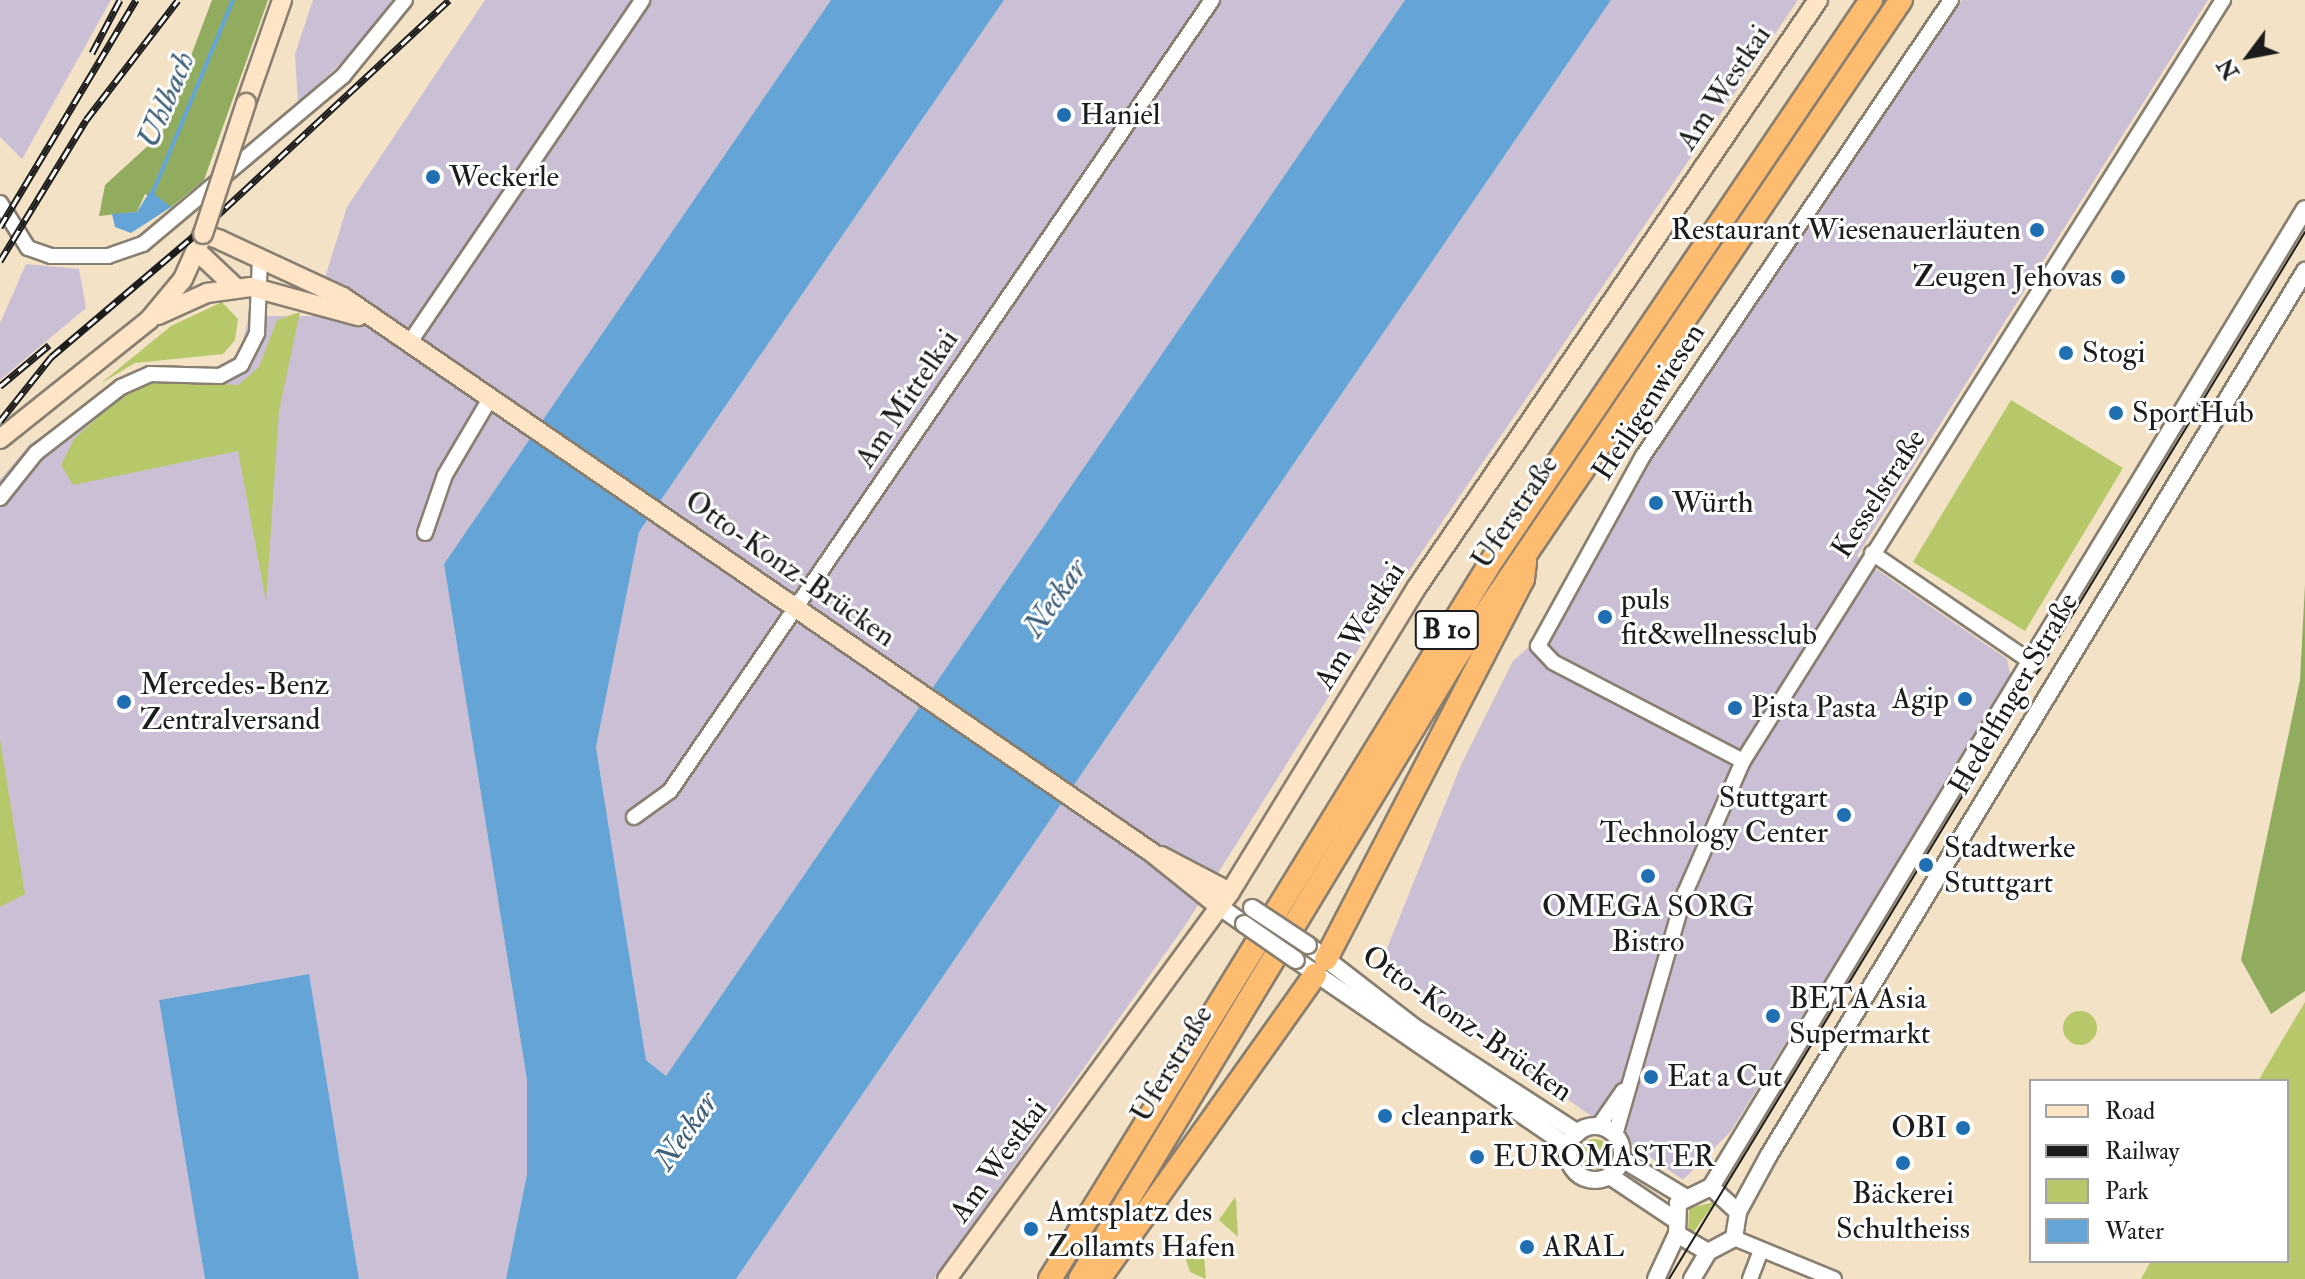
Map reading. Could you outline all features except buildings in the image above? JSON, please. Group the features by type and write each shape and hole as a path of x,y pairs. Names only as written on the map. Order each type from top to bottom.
{"highway":[{"name":"Uferstraße","path":"1050,1279 1453,620 1871,0"},
{"name":"Uferstraße","path":"1080,1279 1360,810 1526,548 1901,0"},
{"name":"B 10","path":"1099,1279 1316,960 1523,579 1526,548"}],"main road":[{"path":"0,439 149,320 200,243 282,0"},
{"name":"Am Westkai","path":"947,1279 1225,899 1417,587 1818,0"},
{"path":"200,243 235,287"},
{"name":"Otto-Konz-Brücken","path":"200,243 260,257 404,338 1151,852 1225,899"},
{"name":"Otto-Konz-Brücken","path":"149,320 235,287 259,287 330,298"}],"street":[{"path":"0,203 28,248 51,256 108,256 143,244 343,76 405,0"},
{"path":"404,338 642,0"},
{"name":"Am Mittelkai","path":"634,817 670,791 1212,0"},
{"name":"Heiligenwiesen","path":"1743,761 1553,662 1538,646 1643,456 1951,0"},
{"name":"Kesselstraße","path":"1615,1135 1623,1091 1685,893 1743,761 2223,0"},
{"name":"Hedelfinger Straße","path":"1711,1187 2034,664 2304,214"},
{"path":"0,498 36,453 121,387 157,373 228,373 247,358 257,333 260,257"},
{"name":"Hedelfinger Straße","path":"1734,1238 1738,1212 2026,724 2305,271"},
{"path":"2265,275 2283,280 2290,296"},
{"path":"425,533 445,475 491,397"},
{"path":"1872,553 2034,664"},
{"name":"Otto-Konz-Brücken","path":"1225,899 1252,908 1345,985 1574,1140 1582,1177 1610,1176 1708,1252"},
{"name":"Otto-Konz-Brücken","path":"1225,899 1244,924 1296,960 1316,960"},
{"name":"Kesselstraße","path":"1598,1127 1623,1091"},
{"name":"Otto-Konz-Brücken","path":"1574,1140 1598,1127 1615,1135"},
{"path":"1615,1135 1622,1159 1683,1196 1711,1187 1738,1212"},
{"path":"1610,1176 1622,1159"},
{"path":"1656,1279 1676,1227 1683,1196"},
{"path":"1692,1279 1708,1252 1734,1238 1834,1279"},
{"path":"1750,1279 1761,1250"}],"shaded area":[{"path":"0,0 111,0 22,159 0,137"},
{"path":"313,0 392,0 365,40 298,104 295,54"},
{"path":"485,0 831,0 444,564 527,1080 527,1174 506,1279 359,1279 308,974 159,1000 205,1279 0,1279 0,480 30,444 130,376 154,367 218,367 240,353 249,316 313,316 347,207"},
{"path":"1004,0 1405,0 666,1076 646,1060 596,747 639,532"},
{"path":"1611,0 1798,0 1395,591 1186,924 934,1279 736,1279"},
{"path":"1962,0 2208,0 1857,556 2007,659 2011,678 1731,1131 1683,1180 1379,968 1461,765 1513,661 1552,626 1647,462"},
{"path":"26,264 79,269 86,308 0,380 0,323"}],"green space":[{"path":"212,0 268,0 204,180 171,207 145,194 137,212 99,216 105,185 162,133"},
{"path":"222,302 238,319 235,340 223,354 135,363 100,384 171,326"},
{"path":"300,312 279,411 266,601 238,451 73,485 61,465 74,439 120,397 155,380 238,385 259,367 277,320"},
{"path":"2011,400 2123,468 2025,631 1913,562"},
{"path":"2305,584 2305,991 2271,1014 2241,960 2300,680"},
{"path":"0,739 25,894 0,907"},
{"path":"2305,1002 2305,1279 2141,1279 2150,1263 2289,1263 2289,1079 2259,1079"},
{"path":"2080,1011 2092,1016 2097,1028 2092,1040 2080,1045 2068,1040 2063,1028 2068,1016"},
{"path":"1595,1139 1606,1143 1610,1154 1606,1165 1595,1169 1584,1165 1580,1154 1584,1143"},
{"path":"1235,1197 1236,1200 1238,1237 1219,1220"},
{"path":"1715,1202 1692,1234 1688,1232 1689,1208"},
{"path":"1202,1240 1206,1279 1190,1272 1186,1260"}],"water":[{"name":"Neckar","path":"831,0 1004,0 639,532 596,747 646,1060 666,1076 1405,0 1611,0 736,1279 506,1279 527,1174 527,1080 444,564"},
{"path":"150,191 171,207 131,233 115,227 112,214 137,212"},
{"path":"309,974 359,1279 205,1279 159,1000"}],"waterway":[{"name":"Uhlbach","path":"151,197 233,0"}],"tram line":[{"path":"1669,1279 2305,232"}],"railway":[{"path":"92,53 120,0"},
{"path":"0,227 136,0"},
{"path":"0,261 86,120 178,0"},
{"path":"0,421 51,357 208,224 449,0"},
{"path":"0,386 49,345"}],"place":[{"name":"Haniel","path":"1064,115"},
{"name":"Weckerle","path":"433,177"},
{"name":"Restaurant Wiesenauerläuten","path":"2037,230"},
{"name":"Zeugen Jehovas","path":"2118,277"},
{"name":"Stogi","path":"2066,353"},
{"name":"SportHub","path":"2116,413"},
{"name":"Würth","path":"1656,503"},
{"name":"puls fit&wellnessclub","path":"1605,617"},
{"name":"Agip","path":"1965,699"},
{"name":"Mercedes-Benz Zentralversand","path":"124,702"},
{"name":"Pista Pasta","path":"1735,708"},
{"name":"Stuttgart Technology Center","path":"1844,815"},
{"name":"Stadtwerke Stuttgart","path":"1926,865"},
{"name":"OMEGA SORG Bistro","path":"1648,876"},
{"name":"BETA Asia Supermarkt","path":"1773,1016"},
{"name":"Eat a Cut","path":"1651,1077"},
{"name":"cleanpark","path":"1385,1116"},
{"name":"OBI","path":"1963,1128"},
{"name":"EUROMASTER","path":"1477,1157"},
{"name":"Bäckerei Schultheiss","path":"1903,1163"},
{"name":"Amtsplatz des Zollamts Hafen","path":"1031,1229"},
{"name":"ARAL","path":"1527,1247"}]}
